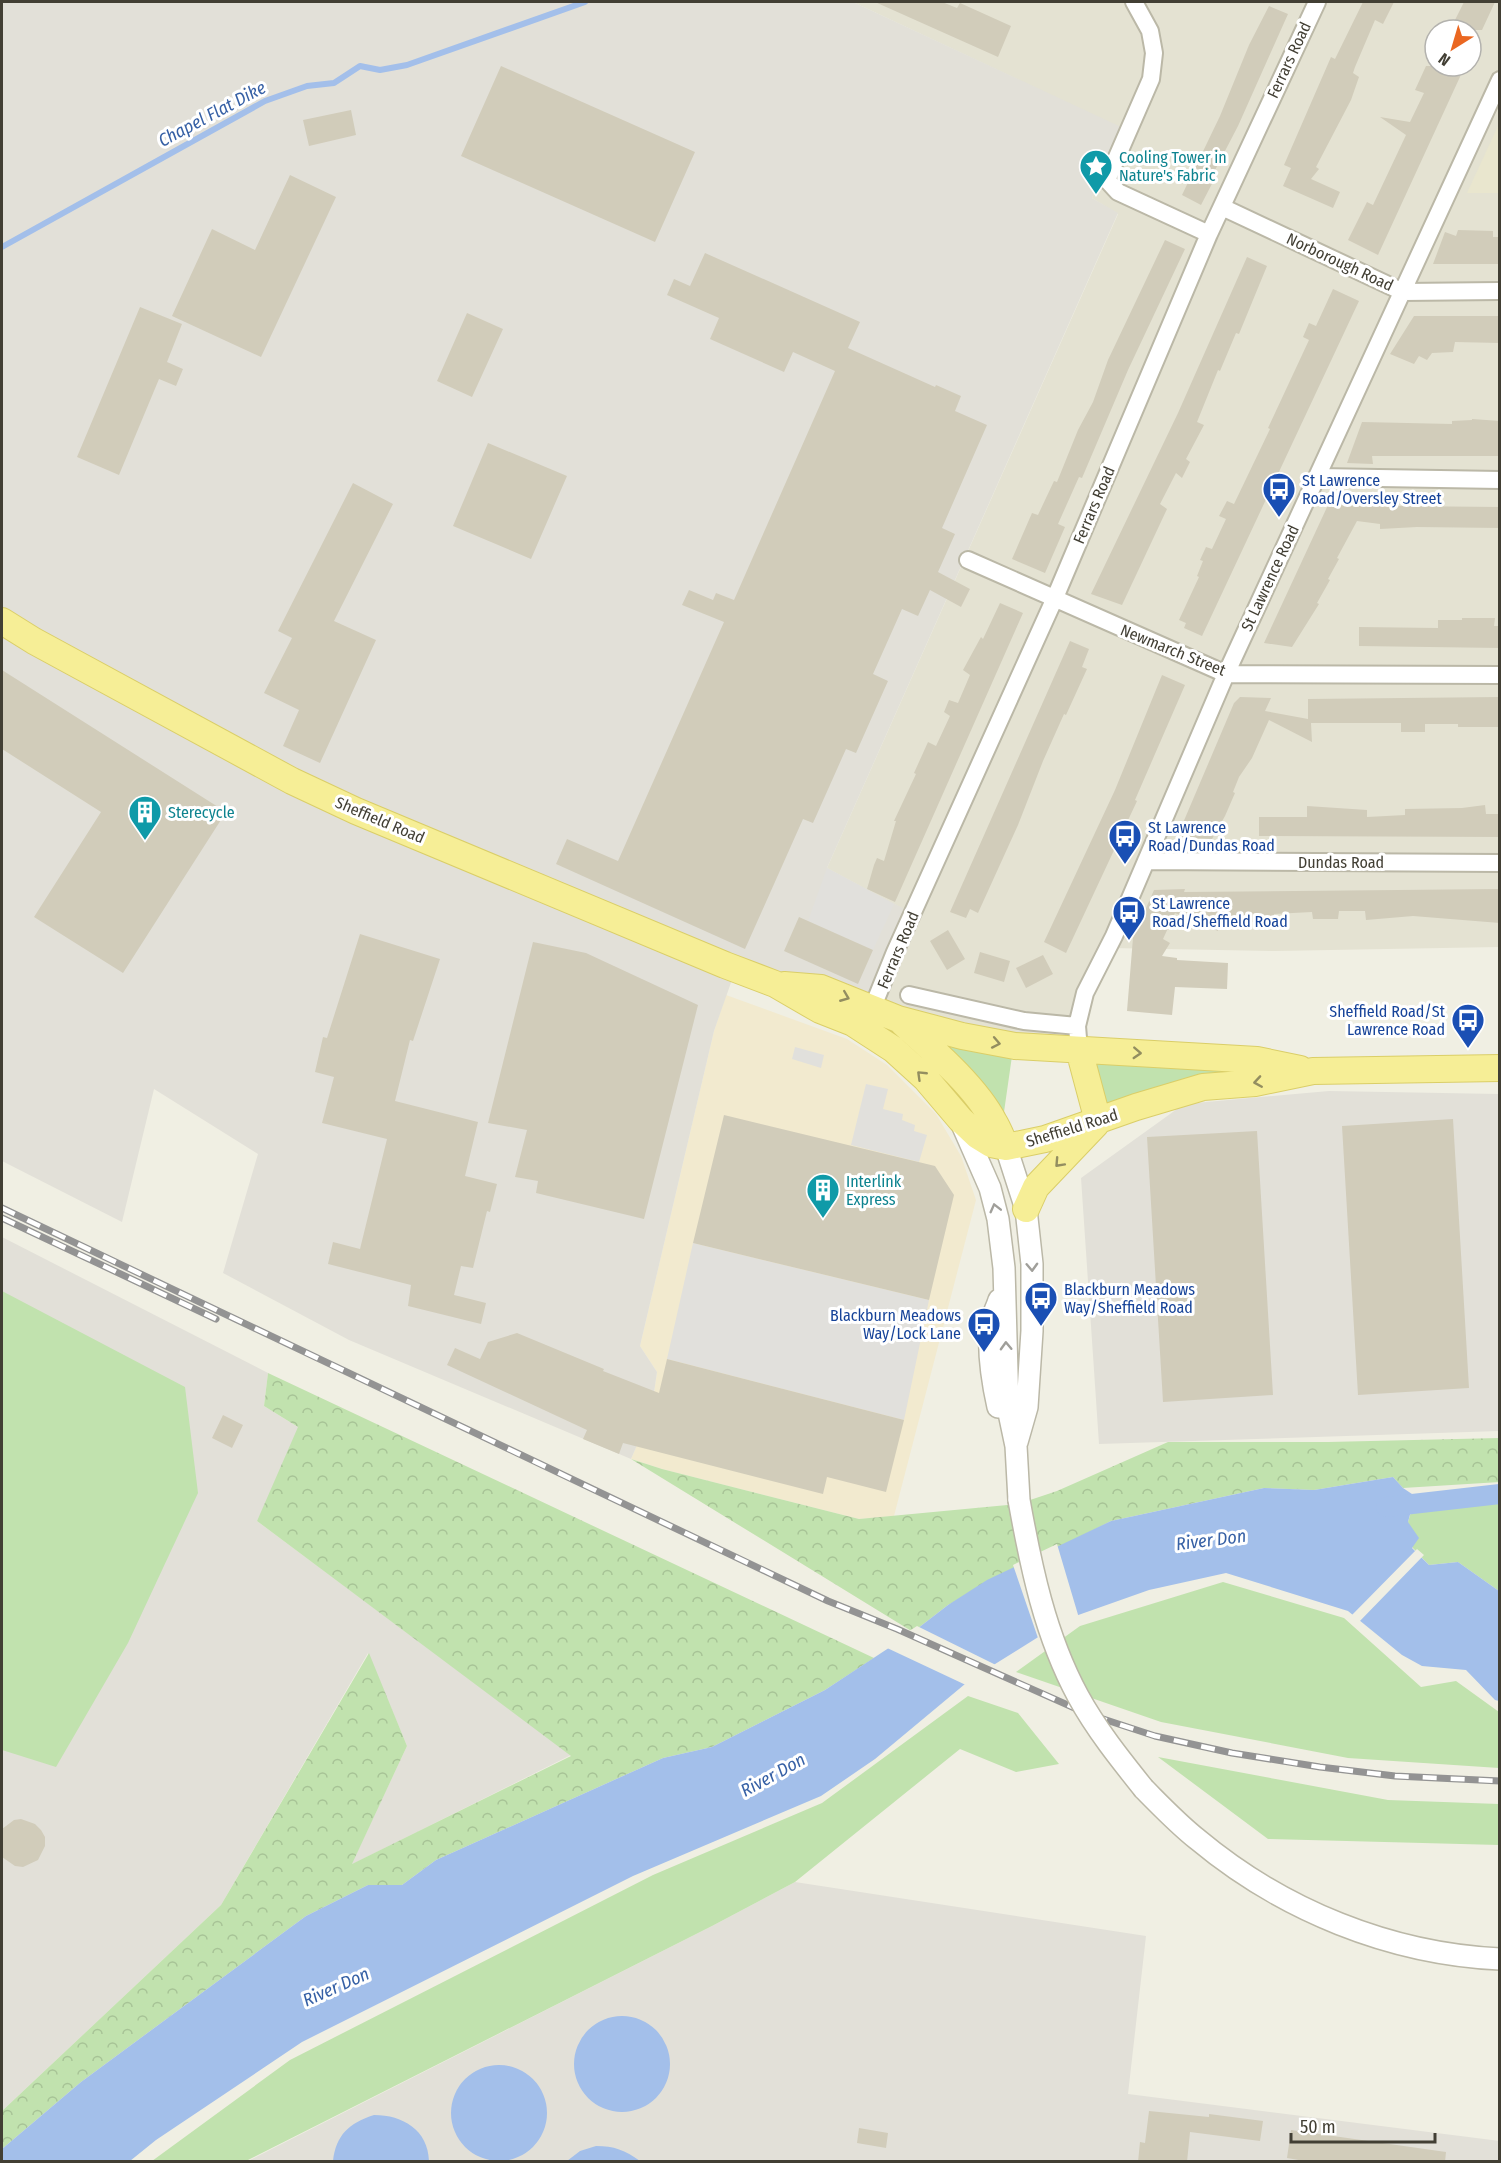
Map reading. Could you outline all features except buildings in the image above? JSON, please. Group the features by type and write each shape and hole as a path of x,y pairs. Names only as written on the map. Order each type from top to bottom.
{"main road":[{"name":"Sheffield Road","path":"2,621 34,641 283,776 356,812 775,984 820,1010 853,1023 893,1049 926,1080 960,1119 978,1136 991,1144 1006,1147 1045,1138 1203,1087 1255,1083 1312,1071 1500,1068"},
{"name":"Sheffield Road","path":"775,984 821,988 898,1019 962,1036 1015,1046 1078,1038 1257,1060 1312,1071"},
{"path":"873,1009 873,1024 893,1049"},
{"path":"898,1019 931,1048 976,1095 994,1120 1006,1147"},
{"path":"1026,1209 1036,1187 1098,1121 1078,1038"}],"street":[{"path":"1134,2 1149,31 1154,53 1151,79 1107,180 1118,192 1209,234"},
{"name":"Ferrars Road","path":"873,1009 895,952 1054,600 1209,234 1317,2"},
{"name":"St Lawrence Road","path":"1078,1038 1085,993 1114,936 1226,674 1500,80"},
{"name":"Norborough Road","path":"1221,207 1403,292 1500,291"},
{"path":"1318,477 1500,480"},
{"name":"Newmarch Street","path":"968,560 1054,600 1226,674 1500,675"},
{"name":"Dundas Road","path":"1146,861 1500,863"},
{"name":"Sheffield Road","path":"909,995 1024,1021 1078,1038"},
{"path":"960,1119 990,1188 998,1219 1005,1286 1008,1408 1016,1446 1019,1500 1028,1551 1040,1599 1056,1646 1078,1695 1109,1745 1144,1789 1197,1840 1254,1881 1316,1915 1389,1942 1465,1957 1500,1959"},
{"path":"1006,1147 1026,1209 1032,1263 1032,1331 1026,1407 1016,1446"}],"shaded area":[{"path":"2,2 853,2 1121,127 1092,198 1118,213 827,868 914,914 872,1012 734,974 714,1031 640,1346 657,1372 651,1413 631,1459 349,1340 223,1273 258,1154 154,1089 122,1222 2,1161"},
{"path":"853,2 1499,2 1499,947 1275,951 1111,948 1064,1047 872,1012 913,914 827,868 1118,214 1092,198 1121,128"},
{"path":"1500,126 1499,193 1467,193"},
{"path":"827,868 894,904 873,950 808,921"},
{"path":"726,995 847,1039 887,1065 936,1114 961,1156 976,1200 894,1516 859,1519 631,1459 651,1413 657,1372 640,1346 714,1031"},
{"path":"795,1047 824,1055 821,1068 792,1059"},
{"path":"866,1084 888,1089 883,1109 903,1114 902,1120 915,1125 914,1131 927,1135 919,1162 851,1145"},
{"path":"1329,1091 1499,1094 1499,1431 1099,1444 1081,1178 1184,1104"},
{"path":"2,1237 268,1373 264,1406 306,1432 257,1521 571,1755 351,1865 407,1746 368,1653 221,1905 2,2111"},
{"path":"693,1243 929,1300 904,1420 667,1359"},
{"path":"795,1882 1146,1936 1128,2094 1500,2141 1499,2162 246,2162"}],"green space":[{"path":"933,1039 1012,1056 1004,1112 1012,1134"},
{"path":"1091,1063 1257,1065 1261,1077 1106,1107"},
{"path":"2,1291 185,1387 198,1493 128,1643 56,1767 2,1750"},
{"path":"268,1373 874,1658 825,1690 712,1747 663,1758 436,1860 402,1885 368,1885 306,1916 81,2082 2,2149 2,2111 221,1905 369,1653 407,1746 352,1864 571,1756 257,1521 298,1427 264,1406"},
{"path":"1499,1438 1500,1482 1403,1488 1393,1477 1314,1490 1264,1488 1111,1521 948,1605 913,1632 631,1459 859,1519 1018,1504 1057,1491 1168,1442 1328,1442"},
{"path":"1499,1502 1499,1591 1458,1562 1429,1565 1412,1547 1408,1522 1411,1512"},
{"path":"1223,1582 1344,1618 1421,1687 1456,1681 1499,1712 1499,1768 1348,1758 1161,1722 1016,1672 1080,1626"},
{"path":"968,1696 1018,1713 1059,1764 1016,1772 960,1749 795,1882 712,1926 246,2161 152,2161 290,2060 653,1875 822,1803"},
{"path":"1158,1757 1388,1800 1499,1804 1499,1845 1268,1839"}],"water":[{"name":"River Don","path":"1393,1477 1415,1496 1408,1522 1419,1538 1412,1548 1429,1565 1458,1562 1499,1591 1499,1701 1495,1700 1466,1670 1422,1666 1402,1655 1348,1611 1226,1573 1149,1590 1067,1619 971,1679 875,1759 821,1796 633,1876 302,2042 156,2140 130,2161 2,2162 2,2149 81,2082 306,1916 368,1885 402,1885 436,1860 663,1758 712,1747 825,1690 987,1580 1111,1521 1264,1488 1314,1490"},
{"path":"622,2016 640,2020 656,2030 666,2046 670,2064 666,2082 656,2098 640,2108 622,2112 604,2108 588,2098 578,2082 574,2064 578,2046 588,2030 604,2020"},
{"path":"499,2065 517,2069 533,2079 543,2095 547,2113 543,2131 533,2147 517,2157 499,2161 481,2157 465,2147 455,2131 451,2113 455,2095 465,2079 481,2069"},
{"path":"374,2115 395,2118 412,2126 424,2141 429,2161 333,2161 337,2144 345,2131 357,2122"},
{"path":"596,2146 619,2149 640,2161 567,2161 580,2151"}],"pier":[{"path":"1057,1544 1079,1618 1039,1641 1013,1565"},
{"path":"1417,1549 1424,1555 1358,1623 1350,1617"},
{"path":"917,1626 998,1666 968,1686 885,1647"}],"waterway":[{"name":"Chapel Flat Dike","path":"2,247 265,101 307,86 334,83 360,66 380,70 407,65 585,2"},
{"path":"1386,1507 1500,1494"}],"railway":[{"path":"2,1208 828,1601 897,1629 1088,1714 1155,1736 1232,1753 1395,1776 1500,1781"},
{"path":"2,1218 216,1319"}],"place":[{"name":"Cooling Tower in Nature's Fabric","path":"1096,195"},
{"name":"St Lawrence Road/Oversley Street","path":"1279,518"},
{"name":"Sterecycle","path":"145,841"},
{"name":"St Lawrence Road/Dundas Road","path":"1125,865"},
{"name":"St Lawrence Road/Sheffield Road","path":"1129,941"},
{"name":"Sheffield Road/St Lawrence Road","path":"1468,1049"},
{"name":"Interlink Express","path":"823,1219"},
{"name":"Blackburn Meadows Way/Sheffield Road","path":"1041,1327"},
{"name":"Blackburn Meadows Way/Lock Lane","path":"984,1353"}]}
